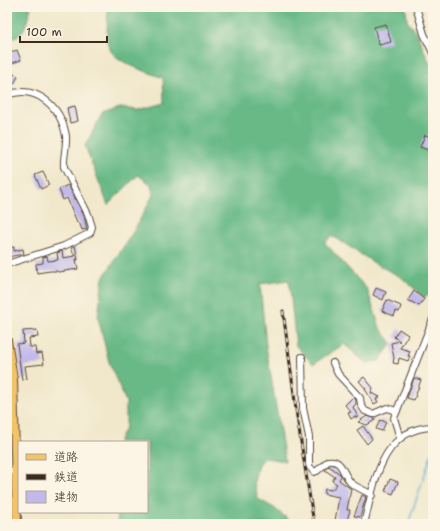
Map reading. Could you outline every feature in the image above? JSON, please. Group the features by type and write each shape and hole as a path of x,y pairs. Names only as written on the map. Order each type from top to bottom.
{"main road":[{"path":"7,340 13,379 11,471 17,524"}],"street":[{"path":"416,7 424,34 433,53"},
{"path":"7,95 14,92 23,91 35,94 48,101 58,112 66,137 64,167 88,214 92,227 90,233 64,246 7,264"},
{"path":"400,438 394,418 433,319"},
{"path":"302,357 303,408 309,437 310,469 314,472 328,461 336,461 352,484 372,495"},
{"path":"333,363 338,374 360,398 361,405 365,411 373,414 387,408 397,411"},
{"path":"364,524 379,468 392,446 400,438 418,429 433,426"}],"green space":[{"path":"7,7 31,7 24,28 18,36 7,40"},
{"path":"108,7 406,7 407,21 416,32 433,71 433,293 424,297 401,277 376,264 336,238 331,236 325,243 367,289 380,328 392,343 379,361 366,363 344,344 313,364 296,346 289,280 260,284 266,346 285,461 265,458 258,464 254,482 258,499 274,508 294,524 117,524 118,513 148,513 148,441 118,441 126,426 126,402 109,362 98,317 103,278 135,229 153,195 151,184 138,175 108,205 85,146 102,114 120,108 138,110 164,103 163,78 131,66 116,57 108,45"}],"building":[{"path":"386,24 391,42 379,45 374,27"},
{"path":"17,50 21,60 7,65 7,54"},
{"path":"7,71 18,76 14,84 9,82 11,76 7,77"},
{"path":"75,106 78,121 70,123 67,108"},
{"path":"425,135 433,138 428,150 420,147"},
{"path":"43,172 49,185 41,189 35,175"},
{"path":"68,185 84,216 87,229 82,230 67,198 63,200 59,189"},
{"path":"75,246 78,269 37,273 36,264 43,263 43,257 47,256 48,261 58,260 57,253 62,251 63,258 75,256 71,248"},
{"path":"14,247 14,251 23,249 24,254 7,257 7,248"},
{"path":"376,288 386,292 383,300 373,295"},
{"path":"414,291 424,299 419,306 408,300"},
{"path":"387,300 401,306 399,312 396,311 394,316 382,311"},
{"path":"399,329 408,335 400,348 410,351 408,356 410,356 408,361 399,358 398,364 393,363 394,358 391,343 400,341 394,337"},
{"path":"37,330 38,337 29,338 30,347 35,347 36,354 42,353 44,364 25,366 27,379 22,380 17,344 24,343 23,331"},
{"path":"364,377 373,388 371,393 380,397 376,399 378,402 374,404 366,389 359,381"},
{"path":"414,378 421,380 414,400 407,398"},
{"path":"353,397 356,400 356,404 353,407 358,417 356,418 355,416 351,419 348,413 351,412 345,405"},
{"path":"367,416 374,418 375,420 367,425 358,422"},
{"path":"380,420 386,422 382,431 376,429"},
{"path":"363,426 372,439 367,444 357,430"},
{"path":"329,466 340,474 341,476 339,480 351,489 347,510 350,510 346,524 335,521 339,497 324,494 325,489 332,490 337,484 332,481 335,477 325,470"},
{"path":"390,479 398,482 393,494 385,491"},
{"path":"362,495 366,497 360,517 354,516"}],"waterway":[{"path":"408,524 433,450"}],"railway":[{"path":"283,311 297,417 314,524"}]}
